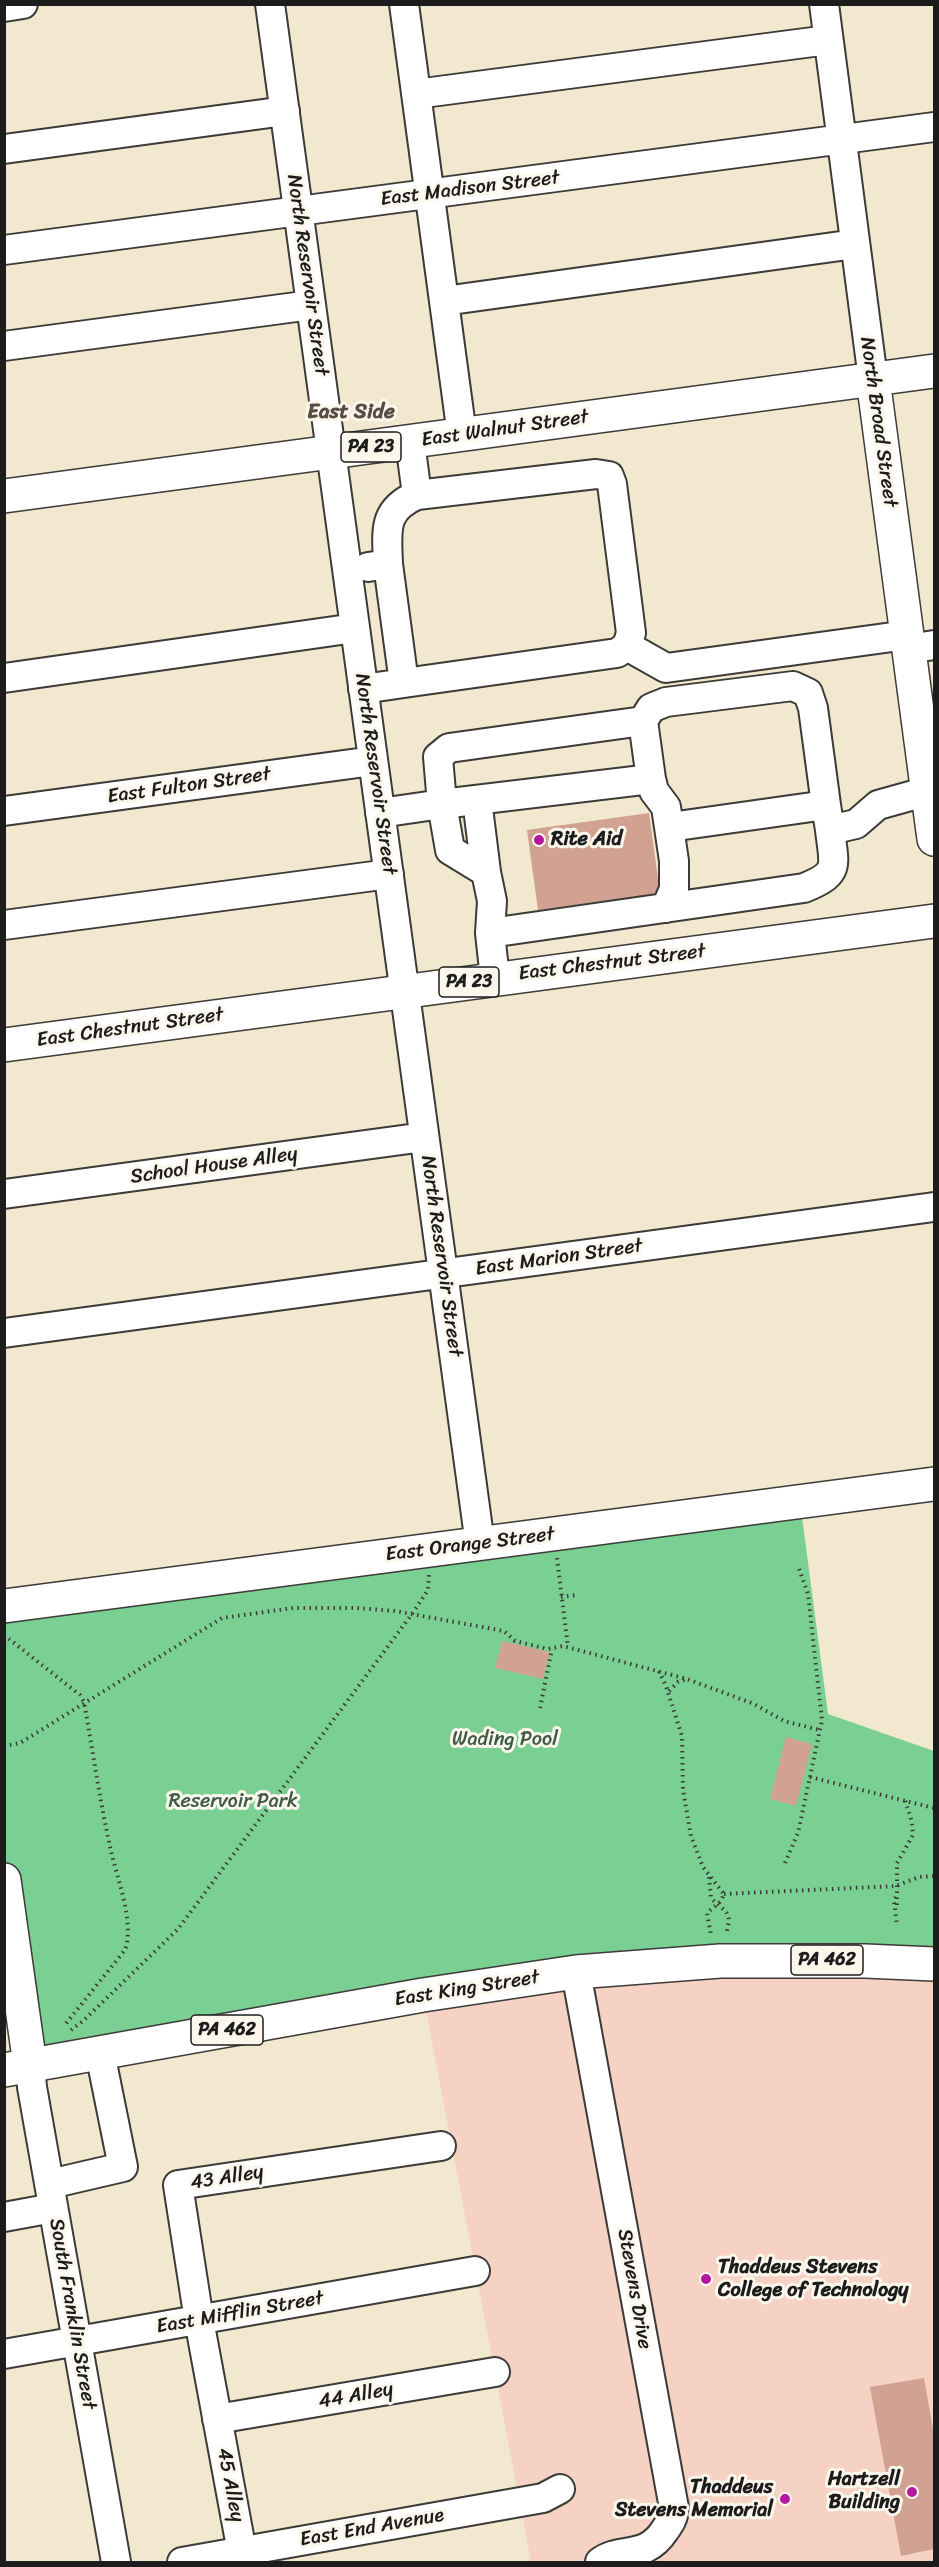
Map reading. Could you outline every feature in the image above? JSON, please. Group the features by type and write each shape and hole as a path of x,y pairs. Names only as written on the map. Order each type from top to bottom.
{"main road":[{"name":"East Walnut Street","path":"4,496 934,371"},
{"name":"North Broad Street","path":"873,380 917,643 928,792 934,839"},
{"name":"East Chestnut Street","path":"4,1045 934,921"},
{"name":"East Orange Street","path":"4,1606 934,1484"},
{"path":"4,1880 17,2068"},
{"name":"East King Street","path":"17,2068 423,1995 576,1972 720,1961 865,1961 934,1964"}],"street":[{"path":"4,7 23,4"},
{"name":"North Reservoir Street","path":"270,4 480,1544"},
{"path":"404,4 462,435"},
{"name":"North Broad Street","path":"824,4 873,380"},
{"path":"416,94 828,40"},
{"path":"4,149 285,111"},
{"name":"East Madison Street","path":"4,250 934,127"},
{"path":"444,301 855,244"},
{"path":"4,346 311,305"},
{"path":"410,442 417,495"},
{"path":"363,689 617,653 627,646 631,633 609,476 596,474 417,495 402,502 387,522 388,564 404,683"},
{"path":"347,570 388,564"},
{"path":"4,678 355,628"},
{"path":"627,646 666,668 917,643"},
{"path":"503,931 666,908 804,888 826,879 834,865 813,708 808,693 793,686 666,702 651,708 643,721 653,785 666,807 674,861 674,889 666,908"},
{"path":"486,872 450,850 442,804 438,757 449,748 643,721"},
{"name":"East Fulton Street","path":"4,811 373,761"},
{"path":"380,813 477,800 653,785"},
{"path":"670,827 699,823 828,818 856,824 878,805 928,792"},
{"path":"477,800 486,872 492,901 503,931 495,978"},
{"path":"4,926 388,874"},
{"name":"School House Alley","path":"4,1194 424,1137"},
{"name":"East Marion Street","path":"4,1333 934,1207"},
{"name":"Stevens Drive","path":"576,1972 674,2508 671,2521 652,2544 632,2553 608,2557 600,2562"},
{"path":"4,2217 123,2167 100,2053"},
{"name":"South Franklin Street","path":"17,2068 32,2087 116,2562"},
{"name":"43 Alley","path":"217,2419 178,2185 441,2146"},
{"name":"East Mifflin Street","path":"4,2354 475,2271"},
{"name":"44 Alley","path":"217,2419 495,2372"},
{"name":"45 Alley","path":"217,2419 242,2552"},
{"name":"East End Avenue","path":"182,2562 543,2498 560,2489"}],"path":[{"path":"554,1534 568,1647"},
{"path":"785,1863 798,1833 822,1714 808,1594 798,1566"},
{"path":"69,2031 83,2021 178,1929 412,1614 428,1590 429,1575"},
{"path":"561,1597 577,1595"},
{"path":"4,1746 20,1743 222,1618 292,1608 357,1608 412,1614 504,1631 515,1641 552,1649 568,1647 687,1679 754,1704 784,1721 820,1730"},
{"path":"4,1635 80,1695 84,1702 111,1854 120,1878 128,1938 125,1950 64,2026"},
{"path":"540,1708 552,1649"},
{"path":"659,1671 682,1736 683,1790 691,1836 699,1858 723,1894"},
{"path":"668,1692 678,1682 687,1679"},
{"path":"810,1777 934,1808"},
{"path":"897,1926 897,1905 894,1901 897,1863 913,1835 912,1822 905,1800"},
{"path":"723,1894 896,1886 919,1877 934,1876"},
{"path":"710,1877 710,1895 717,1904 725,1909 729,1918 720,1961"},
{"path":"720,1961 706,1919 710,1909 717,1904 723,1894"}],"shaded area":[{"name":"Thaddeus Stevens College of Technology","path":"934,1964 934,2562 531,2562 423,1995"}],"green space":[{"name":"Reservoir Park","path":"800,1502 828,1714 934,1751 934,1964 720,1961 30,2065 4,1880 4,1606"}],"building":[{"name":"Rite Aid","path":"649,813 660,893 538,910 527,830"},
{"path":"502,1641 550,1652 543,1679 495,1668"},
{"path":"786,1737 812,1744 796,1806 770,1799"},
{"name":"Hartzell Building","path":"924,2378 934,2435 934,2549 901,2556 870,2387"}],"place":[{"name":"Rite Aid","path":"539,840"},
{"name":"Thaddeus Stevens College of Technology","path":"706,2279"},
{"name":"Hartzell Building","path":"912,2492"},
{"name":"Thaddeus Stevens Memorial","path":"785,2499"}],"district":[{"name":"East Side","path":"351,413"}],"park label":[{"name":"Wading Pool","path":"505,1740"}]}
